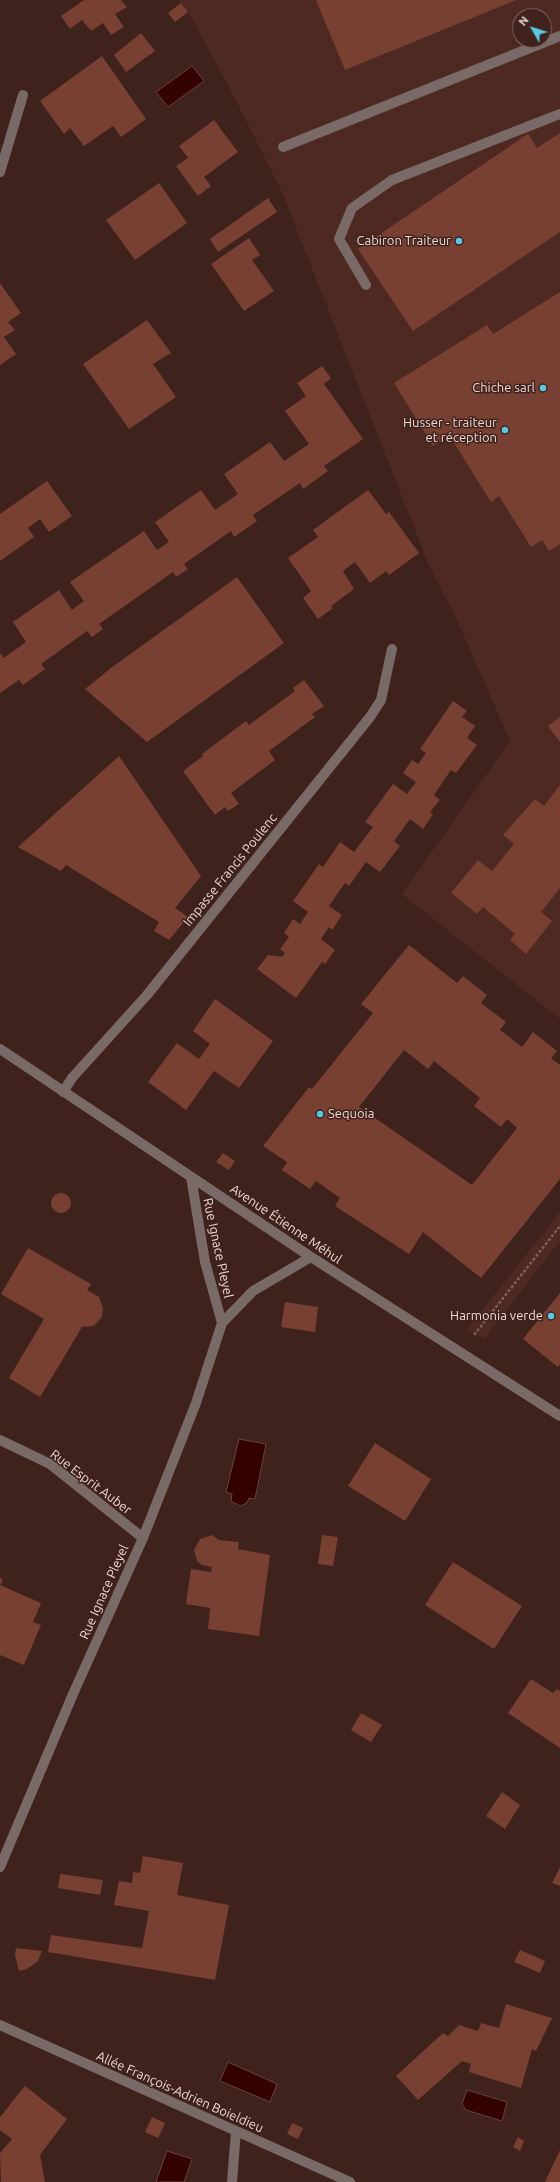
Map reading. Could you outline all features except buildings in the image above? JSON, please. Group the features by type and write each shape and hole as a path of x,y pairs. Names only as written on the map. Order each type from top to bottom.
{"street":[{"path":"283,147 560,36"},
{"path":"0,172 23,95"},
{"path":"366,285 338,239 352,208 392,180 560,114"},
{"name":"Impasse Francis Poulenc","path":"63,1092 72,1078 147,995 370,717 381,700 392,649"},
{"name":"Avenue Étienne Méhul","path":"0,1049 311,1257 560,1416"},
{"name":"Rue Ignace Pleyel","path":"191,1177 205,1262 222,1323"},
{"name":"Rue Ignace Pleyel","path":"0,1867 73,1694 142,1538 196,1403 222,1323 253,1291 311,1257"},
{"name":"Rue Esprit Auber","path":"0,1440 50,1464 142,1538"},
{"name":"Allée François-Adrien Boieldieu","path":"0,2025 350,2182"},
{"path":"232,2182 236,2131"}],"path":[{"path":"460,1353 560,1226"}],"shaded area":[{"path":"179,0 560,0 560,1019 402,894 510,741 457,620 430,568 281,190 226,81 188,12"},
{"path":"192,66 204,81 168,107 156,92"},
{"path":"560,1212 560,1241 484,1339 467,1329"},
{"path":"239,1439 266,1444 255,1499 249,1498 247,1503 240,1506 231,1501 232,1494 226,1492"},
{"path":"228,2062 277,2084 270,2102 220,2081"},
{"path":"467,2090 507,2102 502,2121 466,2110 462,2104"},
{"path":"167,2151 192,2159 184,2182 156,2182"}],"place":[{"name":"Cabiron Traiteur","path":"459,241"},
{"name":"Chiche sarl","path":"543,388"},
{"name":"Husser - traiteur et réception","path":"505,430"},
{"name":"Sequoia","path":"320,1114"},
{"name":"Harmonia verde","path":"551,1316"}]}
